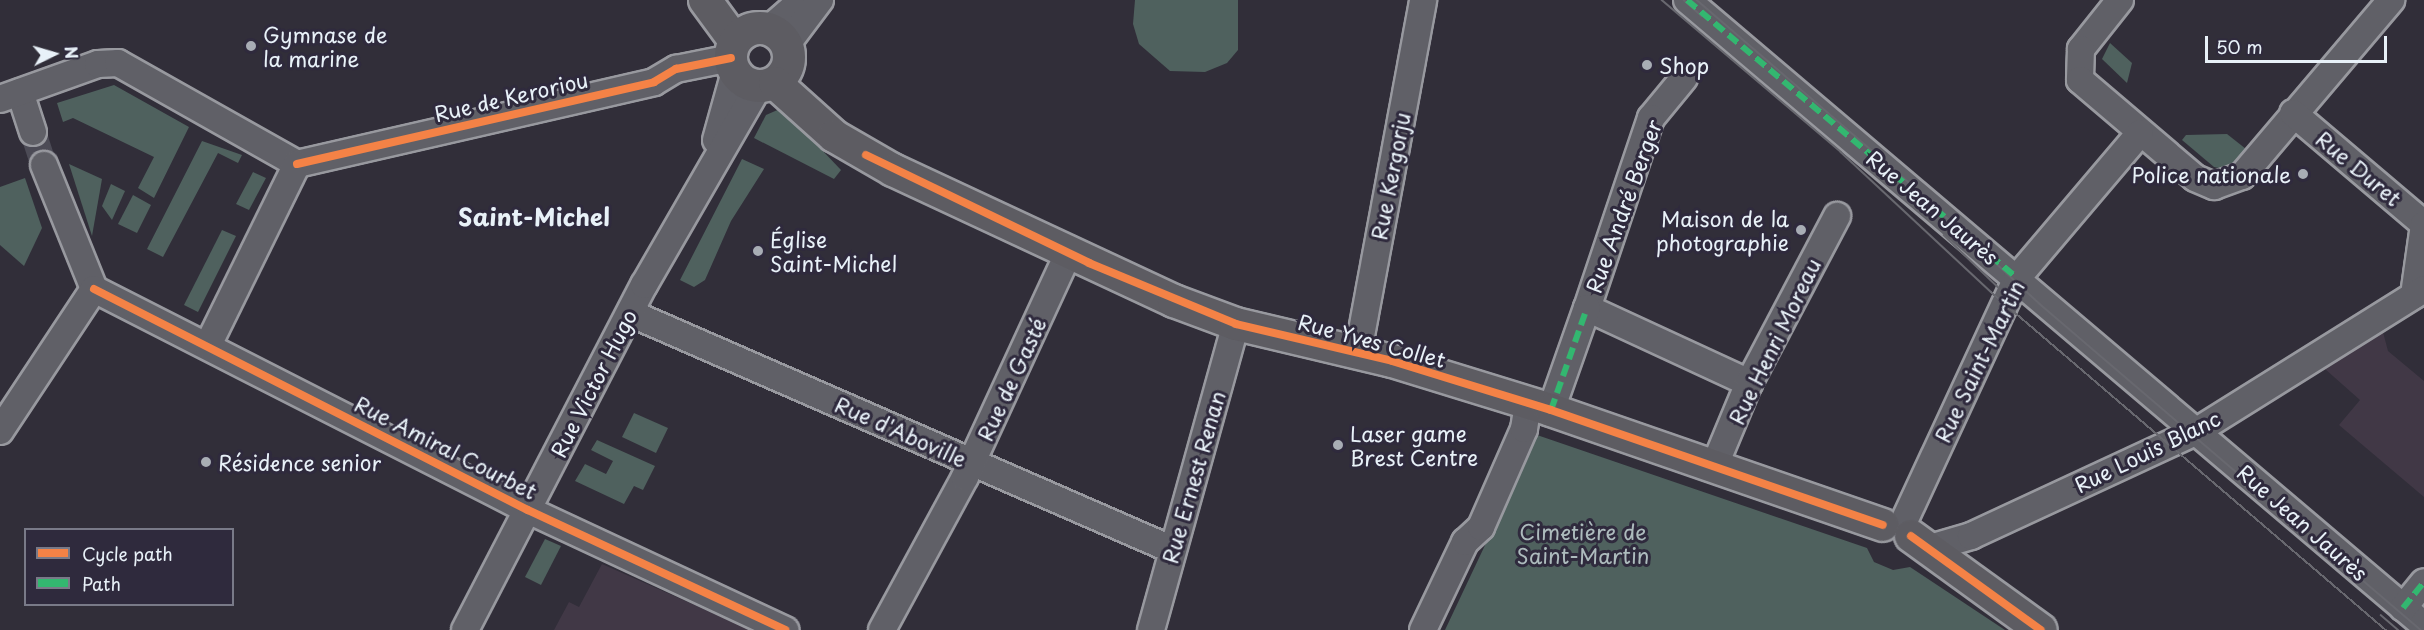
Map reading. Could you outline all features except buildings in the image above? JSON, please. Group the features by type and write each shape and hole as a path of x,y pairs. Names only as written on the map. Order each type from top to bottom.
{"main road":[{"path":"705,0 759,56"},
{"path":"728,0 759,56"},
{"name":"Rue Yves Collet","path":"759,56 834,136 866,155 1068,254 1236,324 1358,352 1540,406 1714,468 1908,532 1964,579 2041,630"}],"street":[{"path":"759,56 802,0"},
{"path":"759,56 820,0"},
{"name":"Rue Jean Jaurès","path":"1687,0 2424,625"},
{"path":"2120,0 2081,49 2077,70 2085,89 2195,178 2226,185 2242,176 2391,0"},
{"name":"Rue Kergorju","path":"1358,352 1418,1"},
{"name":"Rue de Keroriou","path":"297,164 654,82 676,69 759,56"},
{"name":"Rue Victor Hugo","path":"465,630 707,169 759,56"},
{"path":"33,132 10,95 98,64 118,63 297,164 208,345"},
{"name":"Rue André Berger","path":"1423,630 1465,542 1481,527 1524,429 1540,406 1587,308 1651,118 1684,78"},
{"name":"Rue Duret","path":"2293,113 2424,225"},
{"name":"Rue Saint-Martin","path":"1908,532 2017,278 2140,133"},
{"path":"0,431 94,289 45,165"},
{"name":"Rue Henri Moreau","path":"1714,468 1749,382 1837,216"},
{"name":"Rue Louis Blanc","path":"1908,532 1971,536 2197,431 2419,292 2424,225"},
{"name":"Rue de Gasté","path":"882,630 972,462 1068,254"},
{"name":"Rue Amiral Courbet","path":"94,289 208,345 528,510 785,630"},
{"name":"Rue André Berger","path":"1587,308 1749,382"},
{"name":"Rue d'Aboville","path":"630,313 1173,550"},
{"name":"Rue Ernest Renan","path":"1150,630 1236,324"},
{"path":"2403,608 2424,582"}],"shaded area":[{"path":"2383,332 2388,351 2424,381 2424,497 2339,425 2360,400 2325,369"},
{"path":"602,564 751,630 554,630 569,602 579,607"}],"green space":[{"path":"1135,0 1238,0 1238,50 1227,63 1205,72 1170,71 1139,44 1133,24"},
{"path":"2110,43 2132,63 2127,83 2102,59"},
{"path":"114,85 189,127 154,198 138,188 154,157 73,118 63,122 57,103"},
{"path":"782,108 841,170 834,179 754,138 766,115"},
{"path":"2227,134 2246,149 2239,164 2228,170 2214,167 2182,140 2186,135"},
{"path":"202,141 242,155 238,163 218,153 163,257 147,249"},
{"path":"742,159 764,169 731,221 705,280 694,287 680,280"},
{"path":"69,164 102,179 92,236"},
{"path":"253,172 266,178 249,210 236,204"},
{"path":"25,178 42,228 24,266 0,245 0,187"},
{"path":"111,184 125,191 112,220 102,206"},
{"path":"133,195 151,205 137,233 118,224"},
{"path":"222,230 236,236 198,312 184,305"},
{"path":"634,413 668,428 656,453 622,437"},
{"name":"Cimetière de Saint-Martin","path":"1537,435 1867,548 1874,562 1893,570 1910,567 2005,630 1445,630"},
{"path":"597,440 655,466 643,490 634,486 624,504 575,481 585,464 606,474 613,461 591,450"},
{"path":"545,539 561,546 541,585 525,577"}],"tunnel":[{"path":"33,132 44,165"}],"tram line":[{"path":"1662,0 1841,152 1991,292 2386,630"},
{"path":"1684,0 1702,16"},
{"path":"1697,0 1904,178 2040,304 2421,630"},
{"path":"1944,235 1998,287"},
{"path":"2381,615 2398,630"}],"marked path":[{"path":"1687,0 2017,278"},
{"path":"1551,410 1587,308"},
{"path":"2403,608 2424,582"}],"cycle path":[{"path":"297,164 654,82 676,69 731,58"},
{"path":"866,155 1089,263 1236,324 1392,361 1551,410 1883,525"},
{"path":"94,289 528,510 785,630"},
{"path":"1911,536 2041,630"}],"place":[{"name":"Gymnase de la marine","path":"251,46"},
{"name":"Shop","path":"1647,65"},
{"name":"Police nationale","path":"2303,174"},
{"name":"Maison de la photographie","path":"1801,230"},
{"name":"Église Saint-Michel","path":"758,251"},
{"name":"Laser game Brest Centre","path":"1338,445"},
{"name":"Résidence senior","path":"206,462"}],"district":[{"name":"Saint-Michel","path":"534,217"}]}
